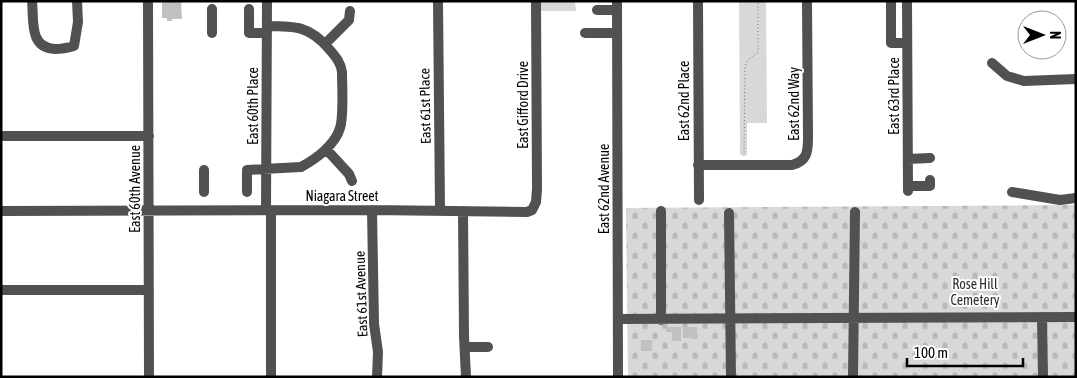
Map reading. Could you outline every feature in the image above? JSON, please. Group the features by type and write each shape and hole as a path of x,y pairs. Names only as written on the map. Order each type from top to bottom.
{"street":[{"path":"32,1 34,33 38,43 46,49 65,49 74,46 78,22 77,1"},
{"name":"East 60th Avenue","path":"148,1 149,377"},
{"name":"East 60th Place","path":"267,1 266,170 271,377"},
{"name":"East 61st Place","path":"438,1 440,211"},
{"name":"East Gifford Drive","path":"534,208 537,188 536,1"},
{"name":"East 62nd Place","path":"698,1 699,200"},
{"name":"East 62nd Way","path":"698,165 792,165 801,162 806,156 808,138 807,1"},
{"path":"891,1 891,43 908,43"},
{"name":"East 63rd Place","path":"907,1 908,189 930,186 930,180"},
{"path":"597,10 617,6"},
{"name":"East 62nd Avenue","path":"617,6 618,377"},
{"path":"212,8 212,33"},
{"path":"247,192 247,170 301,167 326,149 337,137 341,126 342,72 337,58 325,44 306,30 293,26 249,33 249,9"},
{"path":"325,44 349,20 350,11"},
{"path":"585,33 617,33"},
{"path":"992,63 1006,76 1024,81 1076,79"},
{"path":"1,136 149,136"},
{"path":"326,149 350,174 352,181"},
{"path":"908,159 930,158"},
{"path":"204,170 204,192"},
{"path":"1012,192 1060,200 1076,198"},
{"name":"Niagara Street","path":"1,211 372,210 527,212 534,208"},
{"name":"East 61st Avenue","path":"372,210 374,324 378,352 377,377"},
{"path":"463,211 466,377"},
{"path":"661,211 661,320"},
{"path":"853,377 855,212"},
{"path":"729,213 732,377"},
{"path":"1,290 149,290"},
{"path":"1042,317 1043,377"},
{"path":"618,319 1076,317"},
{"path":"465,347 488,347"}],"path":[{"path":"744,164 745,66 748,60 758,52 758,1"}],"green space":[{"path":"536,1 575,1 576,11 536,11"},
{"path":"739,1 766,1 767,123 747,123 747,155 740,155"},
{"name":"Rose Hill Cemetery","path":"1076,205 1076,377 628,377 626,208"}],"building":[{"path":"181,1 182,19 167,21 167,18 162,18 162,2"},
{"path":"666,327 681,327 681,341 672,341 672,332 666,332"},
{"path":"683,327 697,327 697,338 683,338"},
{"path":"641,340 652,340 652,351 641,351"}]}
